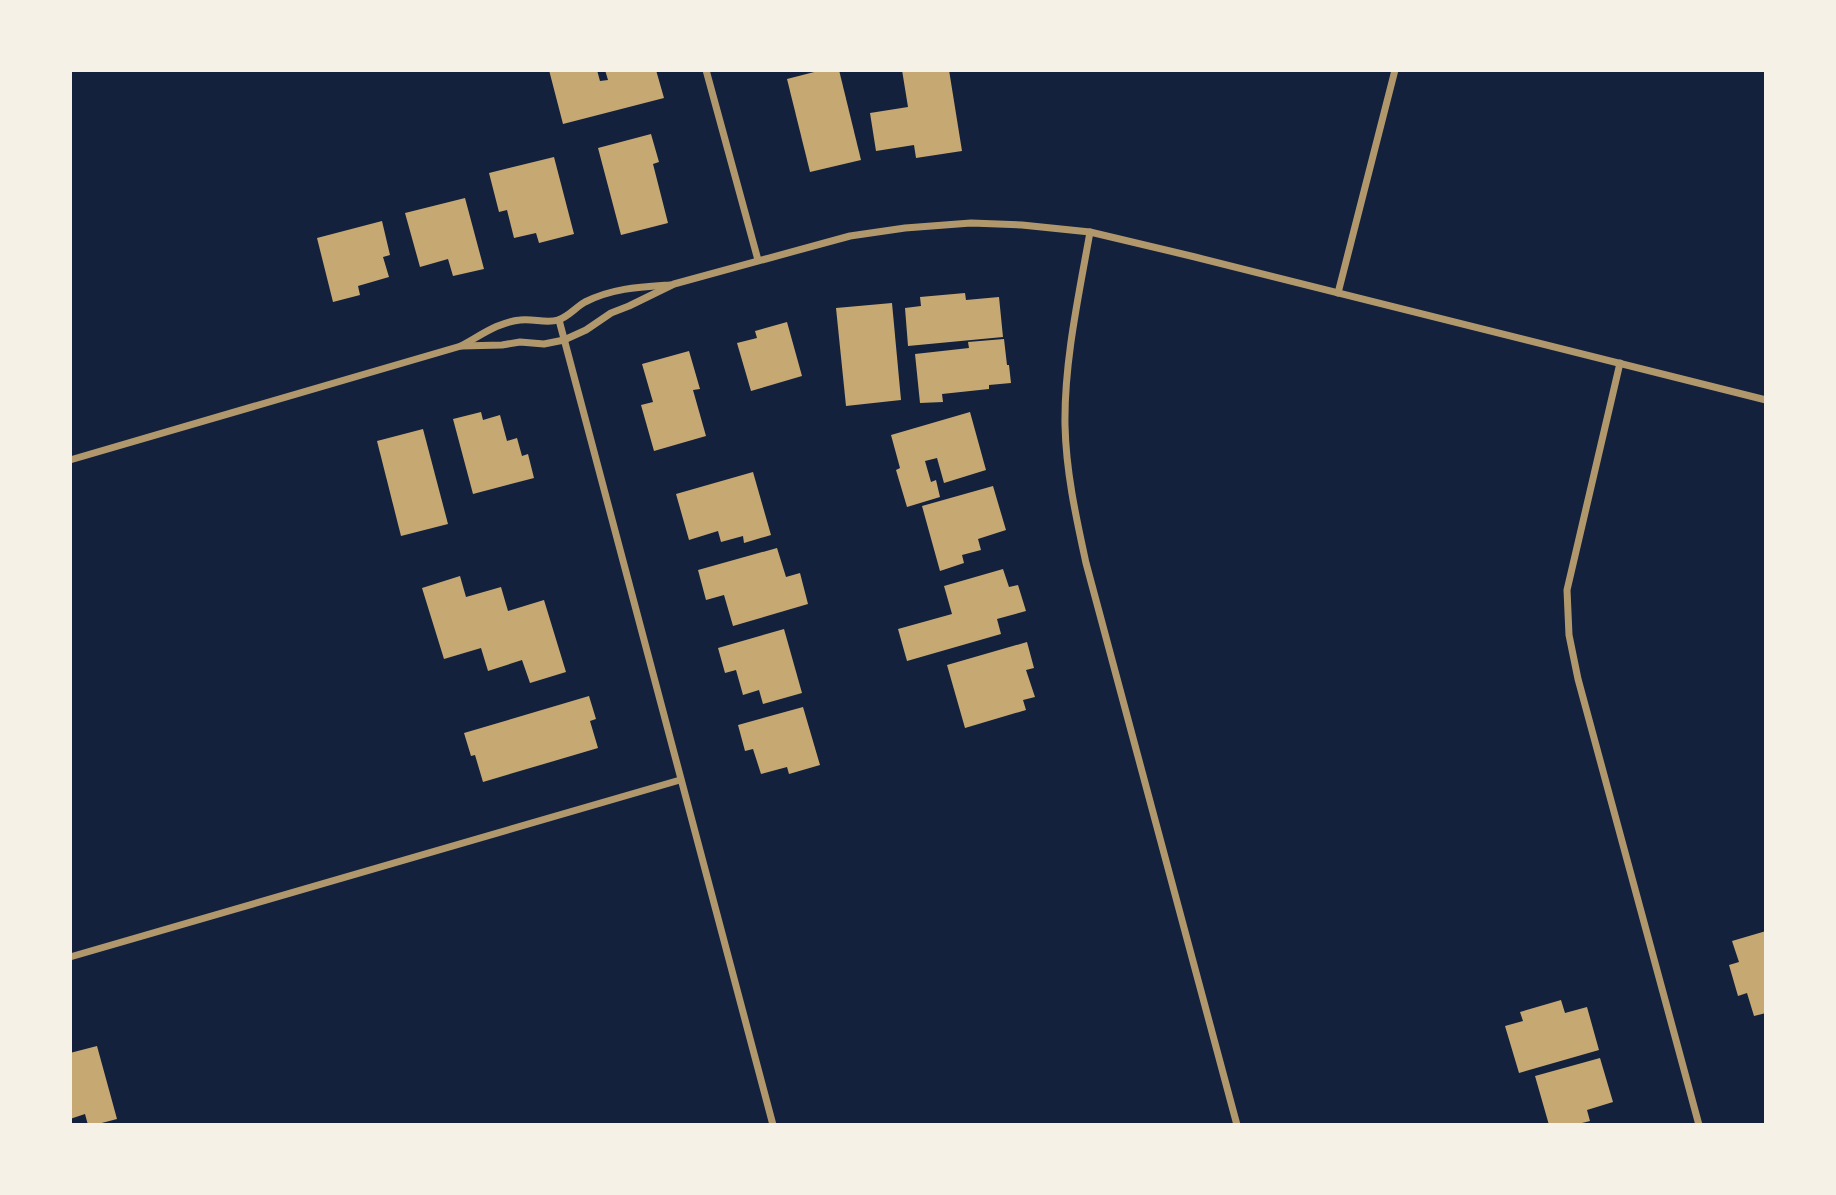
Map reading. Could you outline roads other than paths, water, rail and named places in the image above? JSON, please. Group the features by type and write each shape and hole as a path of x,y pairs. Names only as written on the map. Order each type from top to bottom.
{"street":[{"path":"706,70 758,260"},
{"path":"1338,293 1395,70"},
{"path":"461,346 520,342 544,344 564,340 586,330 611,313 674,284 850,236 971,223 1022,225 1090,232 1766,400"},
{"path":"1090,232 1070,351 1065,424 1071,492 1086,563 1237,1125"},
{"path":"70,460 461,346 497,326 521,320 559,320 581,304 604,293 625,288 674,284"},
{"path":"559,320 773,1125"},
{"path":"1620,363 1567,590 1569,635 1578,679 1699,1125"},
{"path":"70,957 680,779"}]}
